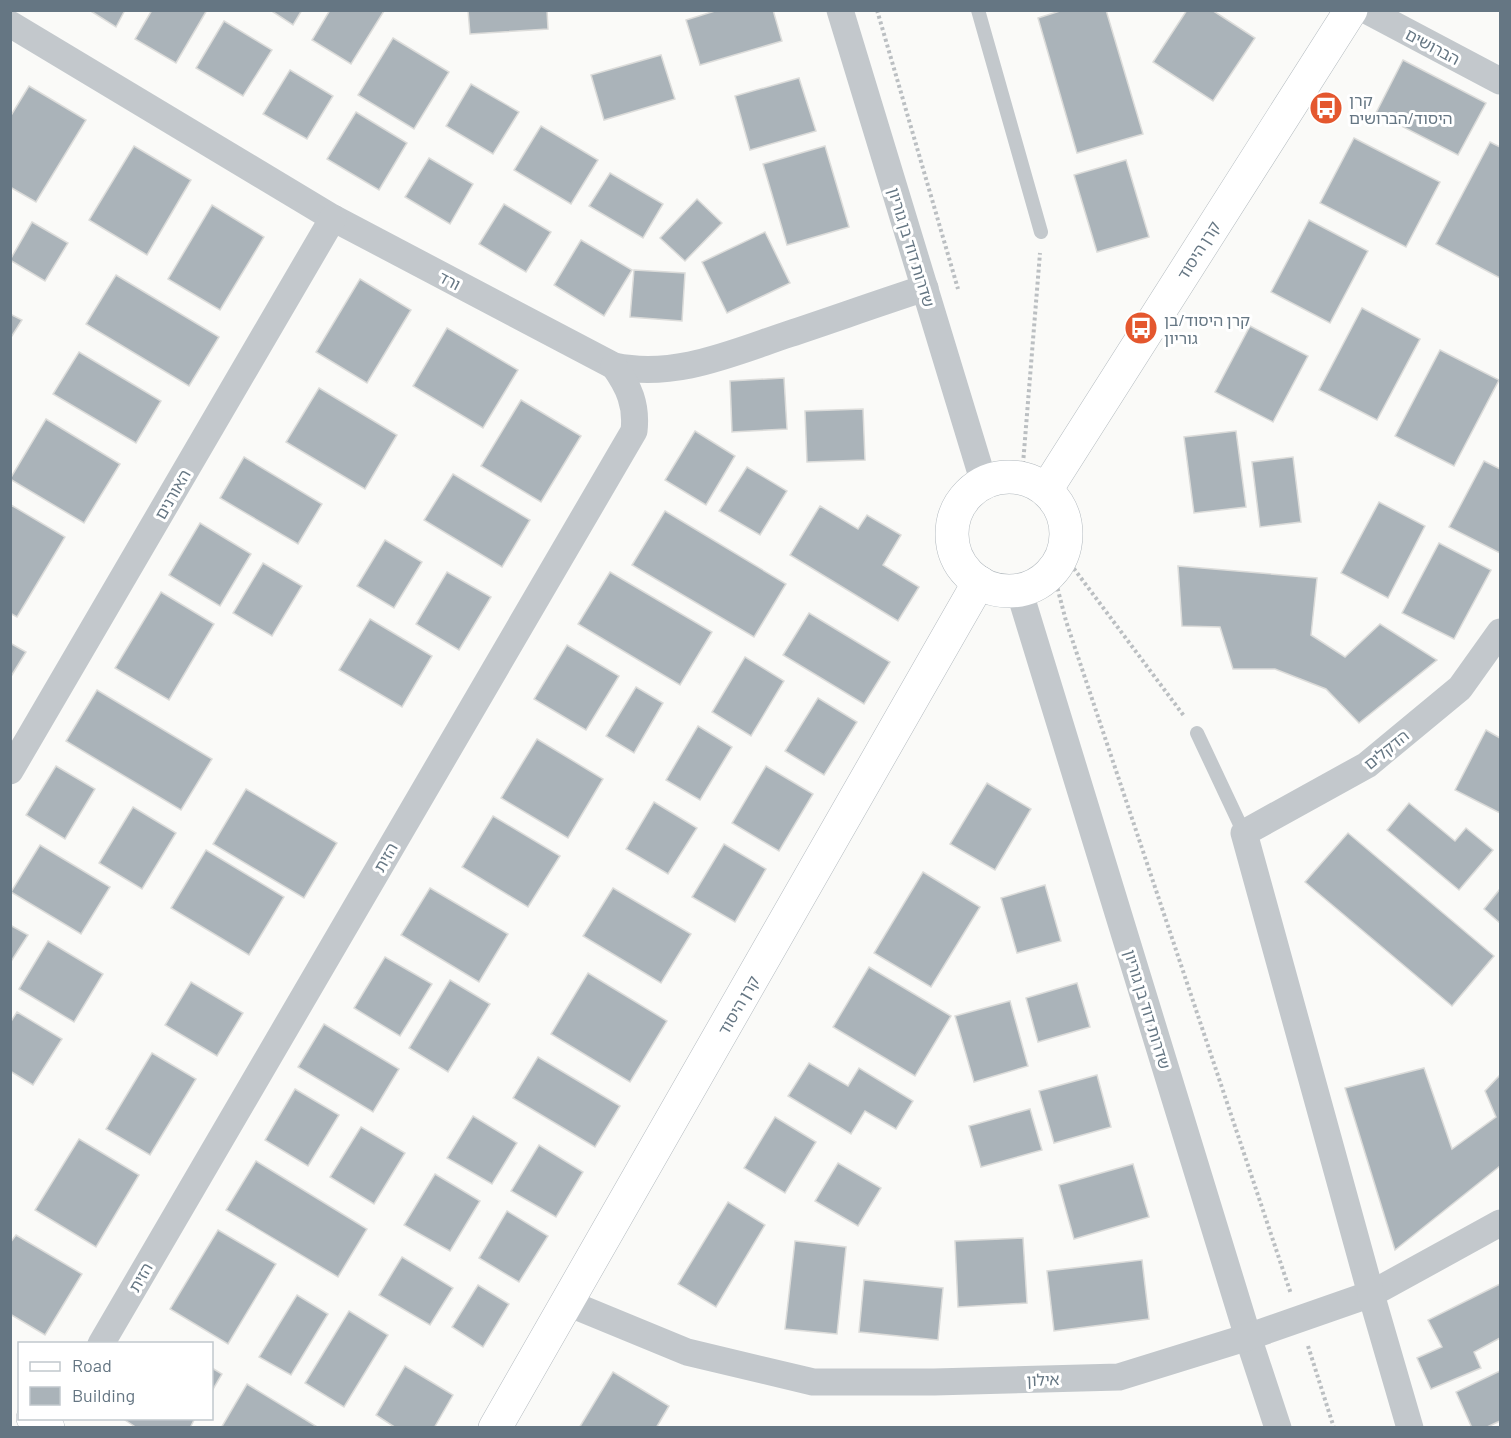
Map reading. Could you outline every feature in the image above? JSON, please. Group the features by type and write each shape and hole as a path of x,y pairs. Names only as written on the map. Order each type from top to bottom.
{"street":[{"name":"שדרות דוד בן גוריון","path":"840,10 984,483"},
{"name":"קרן היסוד","path":"1034,484 1351,10"},
{"name":"הברושים","path":"1365,10 1500,81"},
{"name":"ורד","path":"10,24 333,218 614,366 654,371 703,363 925,288"},
{"name":"האורנים","path":"10,771 333,218"},
{"name":"הזית","path":"102,1342 634,431 636,415 632,399 627,384 614,366"},
{"path":"1002,477 1034,484 1058,504 1065,519 1066,537 1058,562 1037,583 1019,590 1005,591 979,582 966,571 957,557 953,540 954,523 960,506 970,493 984,483 1002,477"},
{"name":"קרן היסוד","path":"495,1428 979,582"},
{"name":"שדרות דוד בן גוריון","path":"1019,590 1278,1428"},
{"name":"הדקלים","path":"1244,833 1367,765 1460,688 1500,632"},
{"path":"1244,833 1410,1428"},
{"name":"אילון","path":"568,1303 687,1352 813,1382 934,1382 1119,1377 1248,1337 1371,1294 1500,1223"},
{"path":"35,1420 50,1428"}],"lane":[{"path":"978,10 1041,232"},
{"path":"1197,733 1244,833"}],"path":[{"path":"1034,484 1041,232"},
{"path":"1058,562 1197,733"},
{"path":"1058,562 1066,621 1334,1428"}],"building":[{"path":"89,10 125,10 116,27"},
{"path":"152,10 207,10 176,63 135,39"},
{"path":"270,10 302,10 293,25"},
{"path":"330,10 384,11 351,64 312,40"},
{"path":"468,10 547,10 548,29 470,34"},
{"path":"718,10 773,10 782,41 700,65 686,20"},
{"path":"1063,10 1106,10 1143,134 1077,153 1038,18"},
{"path":"1187,10 1212,10 1255,38 1213,101 1153,62"},
{"path":"224,21 272,50 243,96 196,68"},
{"path":"393,38 449,72 414,129 358,95"},
{"path":"661,55 675,99 604,120 591,75"},
{"path":"1403,60 1486,103 1458,155 1376,113"},
{"path":"290,70 333,96 307,139 263,114"},
{"path":"799,78 816,131 750,150 735,96"},
{"path":"471,84 519,112 493,154 446,126"},
{"path":"29,86 86,120 36,202 10,187 10,117"},
{"path":"356,112 407,143 379,190 327,159"},
{"path":"541,126 598,160 571,204 514,170"},
{"path":"1354,138 1440,182 1406,247 1320,203"},
{"path":"1490,142 1500,147 1500,278 1436,244"},
{"path":"134,146 191,180 147,255 89,220"},
{"path":"825,146 849,227 787,245 763,164"},
{"path":"429,158 473,184 450,224 405,197"},
{"path":"1126,160 1149,237 1097,252 1074,175"},
{"path":"610,173 663,204 643,238 589,206"},
{"path":"697,199 722,223 685,261 660,238"},
{"path":"504,204 551,232 526,272 479,244"},
{"path":"212,205 264,237 220,310 168,279"},
{"path":"1309,220 1368,251 1330,323 1271,292"},
{"path":"32,222 68,243 45,281 10,260"},
{"path":"765,232 790,283 727,313 702,262"},
{"path":"581,240 632,270 604,316 554,285"},
{"path":"634,270 685,273 682,321 630,317"},
{"path":"116,275 219,337 189,386 86,324"},
{"path":"360,279 411,310 367,383 316,352"},
{"path":"1362,308 1420,339 1377,420 1319,390"},
{"path":"10,314 22,320 10,339"},
{"path":"1250,326 1308,356 1273,422 1215,392"},
{"path":"447,328 518,370 483,428 413,386"},
{"path":"1440,350 1499,380 1454,466 1395,436"},
{"path":"79,352 161,401 136,443 53,394"},
{"path":"784,378 787,429 732,432 730,381"},
{"path":"319,388 397,435 365,489 286,442"},
{"path":"521,400 581,436 541,502 481,466"},
{"path":"863,409 865,460 807,462 805,411"},
{"path":"46,419 120,464 84,523 10,479"},
{"path":"695,431 735,456 706,505 665,480"},
{"path":"1236,431 1246,507 1194,513 1184,437"},
{"path":"244,457 322,504 298,544 220,498"},
{"path":"1293,457 1301,522 1260,527 1252,462"},
{"path":"1484,461 1500,469 1500,553 1449,527"},
{"path":"747,467 787,491 760,535 719,511"},
{"path":"453,474 530,520 502,567 424,520"},
{"path":"1379,502 1425,526 1388,598 1341,573"},
{"path":"11,505 65,537 17,617 10,613"},
{"path":"820,506 858,529 867,515 901,535 883,565 919,587 898,621 790,555"},
{"path":"665,511 786,584 754,637 632,565"},
{"path":"200,523 251,554 220,606 169,575"},
{"path":"385,540 422,562 394,608 357,586"},
{"path":"1439,543 1491,570 1454,639 1402,613"},
{"path":"263,563 302,586 272,636 233,613"},
{"path":"1178,566 1317,578 1311,635 1345,657 1380,624 1437,660 1359,723 1326,689 1275,669 1233,669 1220,627 1182,626"},
{"path":"447,572 491,597 459,650 416,624"},
{"path":"610,572 712,632 680,685 578,624"},
{"path":"161,592 214,624 169,700 115,668"},
{"path":"809,613 890,662 864,704 783,655"},
{"path":"370,619 432,656 402,707 339,670"},
{"path":"10,643 26,652 10,678"},
{"path":"567,645 619,676 586,730 534,699"},
{"path":"745,657 784,681 751,736 712,712"},
{"path":"636,687 663,703 634,753 606,736"},
{"path":"97,690 212,759 181,810 66,741"},
{"path":"818,698 857,722 824,775 785,751"},
{"path":"698,726 732,747 700,800 666,780"},
{"path":"1486,730 1500,738 1500,813 1455,790"},
{"path":"537,739 603,779 568,838 501,798"},
{"path":"56,766 95,789 65,839 26,815"},
{"path":"766,766 813,794 779,851 732,823"},
{"path":"987,783 1031,809 995,870 950,844"},
{"path":"246,789 337,843 304,898 213,844"},
{"path":"654,802 697,828 668,874 626,849"},
{"path":"1409,803 1455,841 1466,828 1493,850 1459,890 1387,830"},
{"path":"133,807 176,833 142,889 99,863"},
{"path":"493,816 560,856 528,907 462,867"},
{"path":"1348,833 1494,956 1452,1006 1305,882"},
{"path":"724,844 766,869 735,922 692,897"},
{"path":"40,845 110,887 81,934 11,892"},
{"path":"206,850 284,897 249,955 171,908"},
{"path":"923,872 980,907 931,987 874,953"},
{"path":"1045,885 1061,941 1017,953 1001,898"},
{"path":"430,888 508,934 479,982 401,935"},
{"path":"613,888 691,934 661,983 583,936"},
{"path":"1500,889 1500,923 1484,909"},
{"path":"10,925 28,935 10,963"},
{"path":"48,941 103,974 74,1022 19,989"},
{"path":"385,957 432,984 400,1036 354,1008"},
{"path":"869,967 951,1016 915,1076 833,1027"},
{"path":"588,973 667,1021 630,1082 551,1034"},
{"path":"450,980 490,1004 448,1072 409,1048"},
{"path":"191,982 243,1013 217,1056 165,1025"},
{"path":"1077,983 1090,1027 1038,1042 1026,998"},
{"path":"1010,1001 1028,1066 974,1082 955,1016"},
{"path":"17,1012 62,1039 33,1085 10,1071 10,1023"},
{"path":"324,1024 399,1069 373,1112 298,1067"},
{"path":"152,1053 196,1079 150,1155 106,1129"},
{"path":"538,1057 620,1106 595,1147 513,1098"},
{"path":"809,1063 848,1086 859,1068 913,1101 896,1129 865,1111 851,1134 788,1096"},
{"path":"1424,1068 1452,1149 1496,1117 1485,1091 1500,1075 1500,1166 1395,1250 1345,1088"},
{"path":"1097,1075 1111,1127 1054,1143 1039,1091"},
{"path":"295,1089 339,1115 308,1166 265,1140"},
{"path":"1030,1109 1042,1150 981,1167 969,1126"},
{"path":"473,1116 517,1143 492,1184 447,1158"},
{"path":"775,1117 816,1142 785,1193 744,1168"},
{"path":"361,1127 405,1153 374,1204 330,1177"},
{"path":"79,1139 139,1175 96,1247 35,1210"},
{"path":"539,1145 583,1172 556,1217 511,1191"},
{"path":"256,1161 367,1229 338,1277 226,1210"},
{"path":"838,1163 881,1188 858,1226 815,1201"},
{"path":"1133,1164 1149,1217 1074,1239 1059,1185"},
{"path":"435,1174 480,1201 450,1251 404,1225"},
{"path":"728,1202 765,1225 716,1307 678,1284"},
{"path":"507,1211 548,1236 519,1282 479,1258"},
{"path":"218,1230 276,1264 228,1344 170,1309"},
{"path":"16,1235 82,1274 45,1335 10,1314 10,1243"},
{"path":"1023,1238 1027,1303 958,1307 955,1241"},
{"path":"795,1241 846,1247 837,1334 785,1329"},
{"path":"402,1257 453,1288 430,1325 379,1295"},
{"path":"1142,1260 1149,1319 1054,1331 1047,1271"},
{"path":"864,1280 943,1288 938,1340 859,1332"},
{"path":"1500,1284 1500,1338 1474,1352 1481,1368 1431,1389 1417,1358 1442,1347 1428,1320"},
{"path":"478,1285 509,1304 483,1347 452,1327"},
{"path":"297,1295 328,1314 291,1375 259,1357"},
{"path":"349,1311 388,1335 344,1407 305,1383"},
{"path":"405,1366 453,1395 434,1428 396,1428 376,1415"},
{"path":"213,1369 222,1374 213,1389"},
{"path":"1500,1371 1500,1421 1485,1428 1472,1428 1456,1392"},
{"path":"613,1372 669,1406 656,1428 579,1428"},
{"path":"247,1384 319,1428 221,1428"},
{"path":"125,1420 194,1420 190,1428 137,1428"}],"place":[{"name":"קרן היסוד/הברושים","path":"1326,108"},
{"name":"קרן היסוד/בן גוריון","path":"1141,328"}]}
